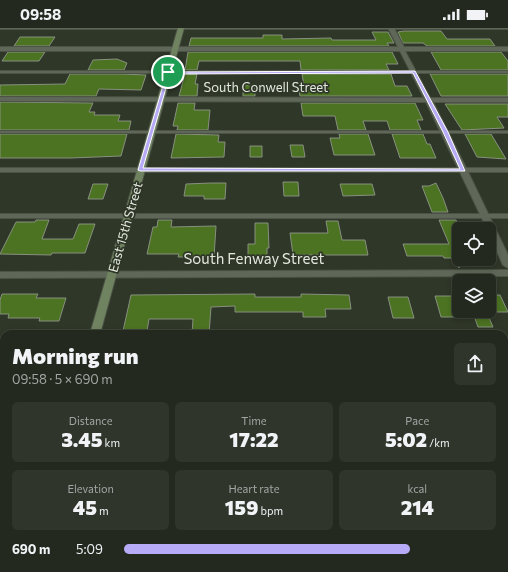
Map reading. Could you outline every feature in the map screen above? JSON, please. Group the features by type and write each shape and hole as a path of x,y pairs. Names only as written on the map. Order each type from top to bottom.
{"main road":[{"name":"East 15th Street","path":"95,330 181,28"}],"street":[{"path":"391,28 445,132 508,265"},
{"path":"0,49 508,49"},
{"name":"South Conwell Street","path":"0,99 508,100"},
{"path":"0,170 508,170"},
{"name":"South Fenway Street","path":"0,275 508,273"}],"lane":[{"path":"0,28 508,28"},
{"path":"0,72 508,72"},
{"path":"0,132 508,132"},
{"path":"0,216 508,216"}],"building":[{"path":"441,31 447,39 490,39 495,46 427,46 423,43 403,43 398,32"},
{"path":"372,32 388,32 394,43 387,43 389,46 189,46 191,38 263,38 263,35 282,35 282,39 331,38 332,40 376,40"},
{"path":"20,37 55,37 49,46 14,46"},
{"path":"8,52 45,52 39,61 2,61"},
{"path":"188,52 392,52 398,64 386,64 389,70 301,70 300,61 199,61 197,70 185,70"},
{"path":"431,52 501,52 508,61 508,70 441,70"},
{"path":"117,59 127,63 124,70 88,70 93,60"},
{"path":"70,74 146,75 141,90 99,89 96,96 0,96 0,85 65,84"},
{"path":"185,74 197,74 195,84 198,84 197,96 179,96"},
{"path":"302,74 391,74 395,86 407,86 412,96 300,96 298,86 304,86"},
{"path":"430,74 508,74 508,96 441,96"},
{"path":"243,85 255,85 255,96 243,96"},
{"path":"0,102 93,103 89,112 95,112 94,115 120,115 118,121 131,121 129,130 0,130"},
{"path":"178,103 195,103 194,110 210,110 208,130 177,130 178,126 173,126"},
{"path":"301,103 415,103 423,120 417,120 421,130 390,130 387,121 363,121 366,130 338,130 335,116 303,116"},
{"path":"445,104 508,104 508,117 497,117 504,128 462,130"},
{"path":"0,134 127,134 121,156 0,158"},
{"path":"176,134 219,135 218,142 225,142 224,157 171,158"},
{"path":"339,134 368,134 375,155 334,155 330,138 340,138"},
{"path":"392,134 423,134 427,144 430,144 436,158 400,158"},
{"path":"465,134 491,134 506,159 477,157"},
{"path":"290,145 303,145 305,157 292,157"},
{"path":"250,146 262,146 262,157 250,157"},
{"path":"283,182 298,182 299,196 284,196"},
{"path":"226,183 225,199 204,199 204,196 184,196 186,184"},
{"path":"436,183 448,212 432,212 422,186 429,186"},
{"path":"93,184 108,184 103,199 88,199"},
{"path":"340,184 372,184 375,195 343,196"},
{"path":"36,220 49,220 42,239 73,239 79,224 95,224 85,253 52,253 51,255 0,254 16,222 35,222"},
{"path":"158,220 172,220 171,227 216,226 214,257 178,257 179,254 147,254 153,227 157,227"},
{"path":"439,220 456,220 457,222 452,222 452,258 444,258 443,256 407,256 403,244 449,244"},
{"path":"326,221 338,221 342,240 365,240 368,255 293,255 290,233 328,233"},
{"path":"255,223 268,223 269,248 267,248 267,258 248,259 248,244 255,244"},
{"path":"2,294 38,294 36,298 66,298 59,321 39,321 40,318 8,318 9,314 0,314 0,300"},
{"path":"255,294 255,297 301,297 301,294 349,295 351,309 325,309 326,317 303,317 303,312 235,312 235,306 211,307 209,330 192,330 193,319 149,319 147,330 123,330 131,295"},
{"path":"496,295 500,295 508,312 496,312"},
{"path":"435,296 452,296 452,317 441,317"},
{"path":"388,297 408,297 414,318 393,318"},
{"path":"475,318 489,318 493,327 478,327"}],"route":[{"path":"168,72 414,72 463,170 140,170 168,72"}]}
